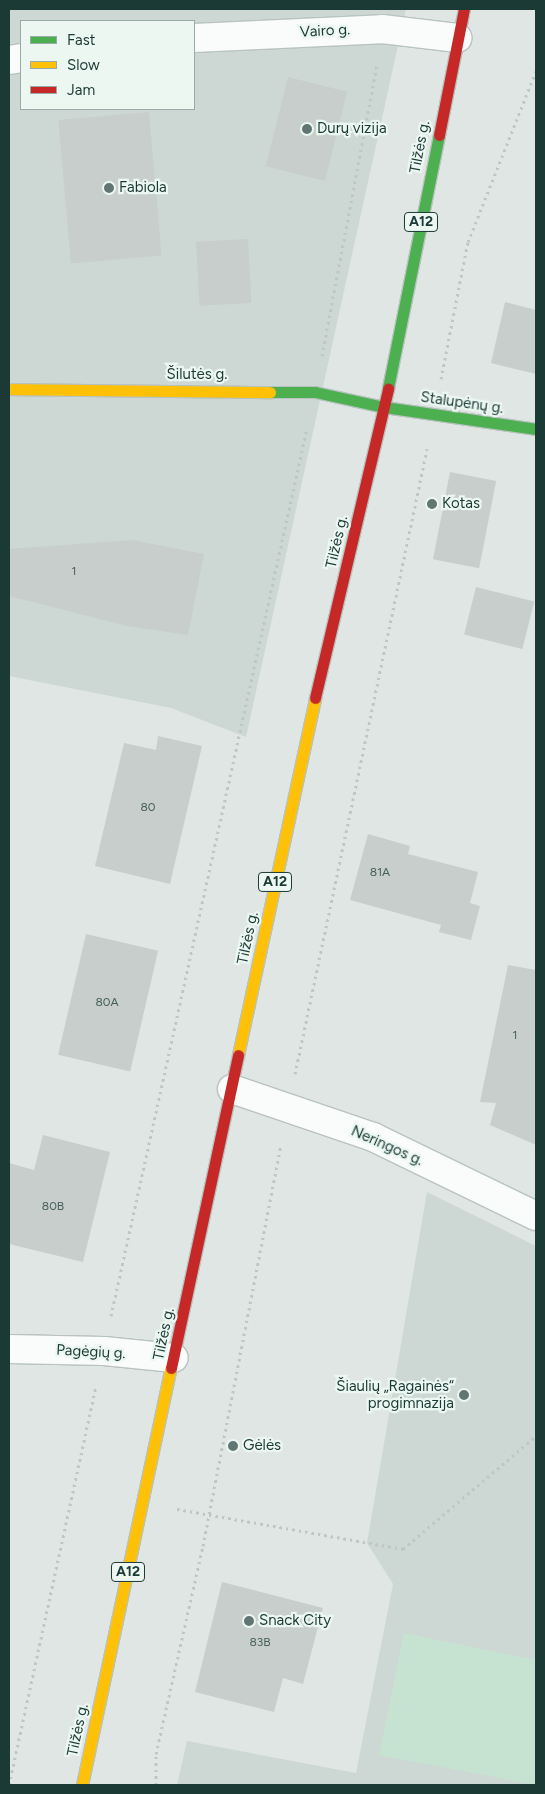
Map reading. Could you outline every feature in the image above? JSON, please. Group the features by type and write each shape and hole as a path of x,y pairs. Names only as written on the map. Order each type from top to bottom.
{"main road":[{"name":"Tilžės g.","path":"82,1785 232,1089 307,730 384,407 464,9"},
{"name":"Šilutės g.","path":"9,389 315,392 384,407"},
{"name":"Stalupėnų g.","path":"384,407 536,428"}],"street":[{"name":"Vairo g.","path":"195,38 382,28 457,38"},
{"name":"Neringos g.","path":"232,1089 373,1137 536,1216"},
{"name":"Pagėgių g.","path":"9,1350 104,1351 174,1358"}],"path":[{"path":"9,1785 315,392 382,28"},
{"path":"156,1785 156,1754 208,1514 288,1107 434,414 468,242 536,71"},
{"path":"142,1503 403,1549 536,1436"}],"shaded area":[{"path":"9,9 406,9 246,737 171,708 9,676"},
{"name":"Šiaulių „Ragainės“ progimnazija","path":"427,1192 536,1246 536,1785 177,1785 187,1741 356,1773 393,1584 367,1543"}],"green space":[{"path":"404,1633 536,1660 536,1785 379,1755"}],"building":[{"name":"Durų vizija","path":"288,77 347,92 325,181 266,166"},
{"name":"Fabiola","path":"149,112 162,255 71,263 58,120"},
{"path":"248,239 251,303 199,306 196,242"},
{"path":"505,302 536,310 536,374 491,363"},
{"path":"450,472 496,481 479,568 433,559"},
{"path":"132,540 204,554 188,635 127,626 9,596 9,549"},
{"path":"476,587 534,602 522,649 464,635"},
{"path":"158,736 202,746 170,884 95,866 124,743 156,750"},
{"path":"368,834 410,846 408,854 478,872 470,903 480,906 471,940 439,932 441,925 350,900"},
{"path":"86,934 158,951 130,1071 58,1055"},
{"path":"508,965 536,970 536,1145 490,1125 496,1103 480,1102"},
{"path":"43,1135 110,1152 83,1262 9,1244 9,1163 34,1170"},
{"path":"222,1582 323,1608 303,1684 283,1678 274,1712 195,1692"}],"traffic: fast":[{"path":"388,388 439,135"},
{"path":"270,392 315,392 384,407 536,429"}],"traffic: slow":[{"path":"9,389 270,392"},
{"path":"238,1055 315,698"},
{"path":"82,1785 171,1368"}],"traffic: jam":[{"path":"439,135 464,9"},
{"path":"315,698 388,388"},
{"path":"171,1368 238,1055"}],"place":[{"name":"Durų vizija","path":"307,129"},
{"name":"Fabiola","path":"109,188"},
{"name":"Kotas","path":"432,504"},
{"name":"Šiaulių „Ragainės“ progimnazija","path":"464,1395"},
{"name":"Gėlės","path":"233,1446"},
{"name":"Snack City","path":"249,1621"}]}
